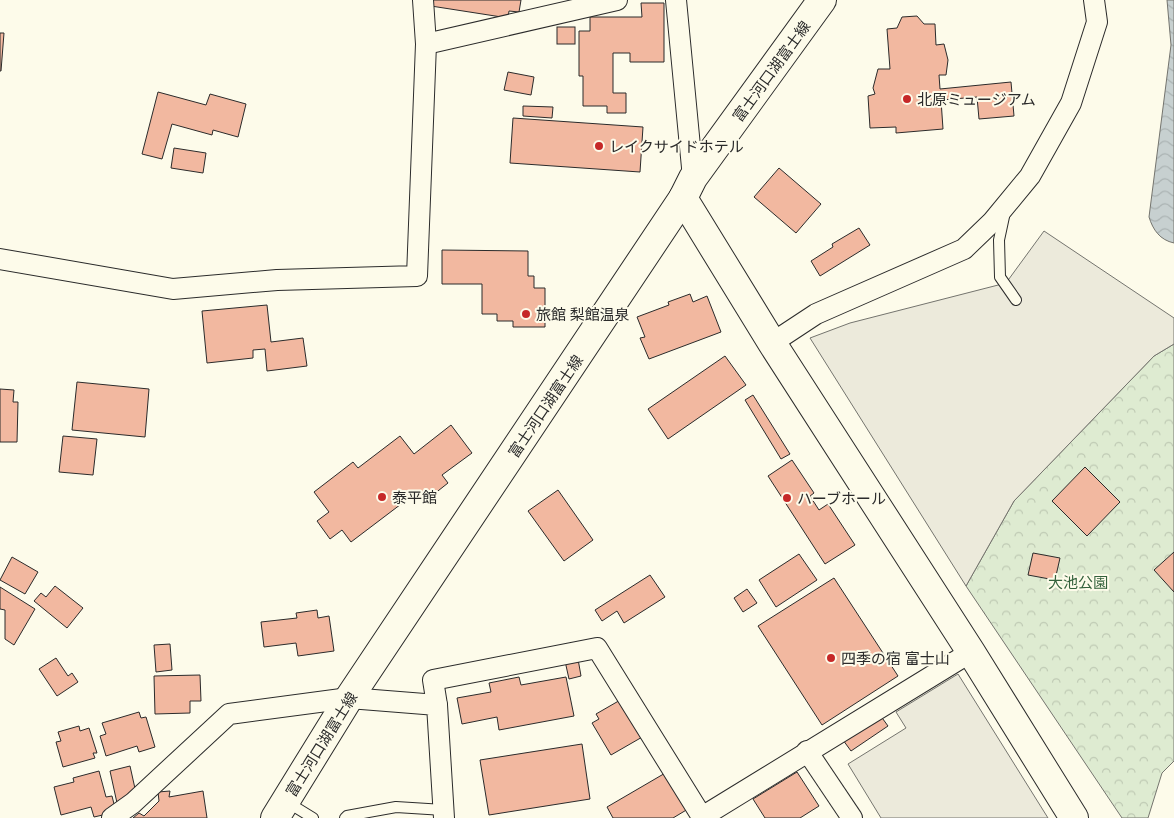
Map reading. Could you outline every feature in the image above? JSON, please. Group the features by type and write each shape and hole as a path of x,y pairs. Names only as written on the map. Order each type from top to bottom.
{"main road":[{"name":"富士河口湖富士線","path":"281,810 349,698 688,188 822,0"},
{"path":"688,188 772,342 971,652 1074,818"}],"street":[{"path":"0,259 173,289 277,280 417,276 426,44 423,0"},
{"path":"426,44 617,0"},
{"path":"676,0 688,188"},
{"path":"772,342 816,314 964,249 992,222 1030,176 1070,103 1097,22 1094,0"},
{"path":"444,814 437,705 433,680 597,648 701,817 971,652"},
{"path":"112,818 133,803 229,714 349,698 437,705"},
{"path":"807,751 852,818"}],"lane":[{"path":"1007,205 999,240 1000,277 1016,300"},
{"path":"345,818 347,816 396,807 444,814"},
{"path":"281,810 313,818"}],"green space":[{"name":"大池公園","path":"1174,344 1174,761 1162,773 1148,818 1122,818 966,586 1014,501 1154,356"}],"shaded area":[{"path":"1044,231 1174,318 1174,344 1154,356 1014,501 966,586 810,338 850,323 1006,283"},
{"path":"958,674 1048,818 881,818 848,764 906,728 896,712"}],"water":[{"path":"1167,0 1174,0 1174,243 1165,240 1158,234 1149,217 1171,45"}],"building":[{"path":"432,0 521,0 519,12 509,11 508,18 431,6"},
{"path":"641,3 664,3 664,62 630,62 630,53 613,53 613,93 626,93 626,113 607,113 607,106 583,106 583,76 579,76 579,31 590,31 590,17 642,17"},
{"path":"917,16 924,24 935,24 936,45 944,44 948,60 946,75 939,75 940,89 1011,82 1014,116 979,119 977,97 941,100 943,129 896,133 896,127 870,128 868,96 875,94 873,88 878,69 890,69 887,29 897,28 902,17"},
{"path":"557,27 575,27 575,44 557,44"},
{"path":"0,33 4,33 1,71 0,71"},
{"path":"508,72 534,77 531,95 504,90"},
{"path":"158,92 206,105 210,94 246,104 238,137 213,130 212,135 172,124 162,159 142,154"},
{"path":"523,106 553,107 552,118 523,116"},
{"path":"513,118 643,127 640,172 510,163"},
{"path":"174,148 206,153 203,173 171,168"},
{"path":"779,168 821,204 796,233 754,197"},
{"path":"859,228 870,245 820,276 811,261 833,247 832,244"},
{"path":"442,250 528,251 528,276 534,276 534,288 545,288 545,327 513,327 513,321 497,321 497,314 482,314 482,284 442,284"},
{"path":"690,294 693,302 707,296 721,332 649,359 640,338 645,337 637,317 669,305 668,302"},
{"path":"267,305 271,342 303,338 307,366 267,371 265,349 253,350 253,358 207,363 202,311"},
{"path":"725,356 746,385 668,439 648,409"},
{"path":"77,382 149,389 145,437 72,430"},
{"path":"0,389 14,390 13,402 18,402 17,442 0,442"},
{"path":"753,395 790,454 781,459 745,400"},
{"path":"451,425 472,453 442,475 448,483 424,502 417,492 351,542 342,530 330,539 317,521 329,512 314,492 353,462 358,468 400,436 414,454"},
{"path":"63,436 97,439 93,475 59,472"},
{"path":"792,460 814,493 810,496 819,510 828,504 855,545 825,564 768,476"},
{"path":"1085,467 1120,502 1087,536 1052,501"},
{"path":"558,490 593,540 564,561 528,511"},
{"path":"1174,552 1174,592 1154,570"},
{"path":"1033,553 1060,558 1055,580 1028,575"},
{"path":"799,554 817,580 776,607 759,580"},
{"path":"12,557 38,572 25,594 0,580"},
{"path":"650,575 665,597 624,623 617,611 602,621 595,610"},
{"path":"834,578 898,676 822,725 758,626"},
{"path":"55,586 83,608 67,628 34,601 41,593 46,597"},
{"path":"0,587 35,609 14,645 5,639 5,610 0,609"},
{"path":"747,589 757,603 743,612 734,598"},
{"path":"317,610 318,618 329,616 334,651 298,656 296,643 264,647 261,622 297,618 296,613"},
{"path":"170,644 172,670 156,672 154,645"},
{"path":"56,658 68,676 72,673 78,682 57,696 39,669"},
{"path":"578,659 581,676 569,679 565,661"},
{"path":"200,675 201,701 190,701 190,713 155,714 154,676"},
{"path":"519,677 521,685 566,677 574,716 499,730 497,717 462,724 457,698 491,692 489,683"},
{"path":"622,699 644,736 611,755 592,723 599,719 596,714"},
{"path":"139,712 141,718 146,717 155,747 139,752 137,746 106,756 100,736 106,734 102,723"},
{"path":"880,715 888,726 851,751 843,740"},
{"path":"79,726 80,731 89,728 97,753 93,753 95,758 63,767 56,742 61,741 58,732"},
{"path":"582,744 590,799 489,815 480,760"},
{"path":"130,766 136,793 117,803 110,771"},
{"path":"99,771 106,797 112,796 116,812 94,817 91,807 61,815 54,787 74,782 73,778"},
{"path":"667,772 688,809 673,818 613,818 607,807"},
{"path":"797,772 819,806 800,818 765,818 753,799"},
{"path":"170,791 169,797 203,791 207,818 133,818 139,813 144,816 159,801 158,792"}],"place":[{"name":"北原ミュージアム","path":"907,99"},
{"name":"レイクサイドホテル","path":"599,146"},
{"name":"旅館 梨館温泉","path":"526,314"},
{"name":"泰平館","path":"382,497"},
{"name":"ハーブホール","path":"787,498"},
{"name":"四季の宿 富士山","path":"831,658"}]}
